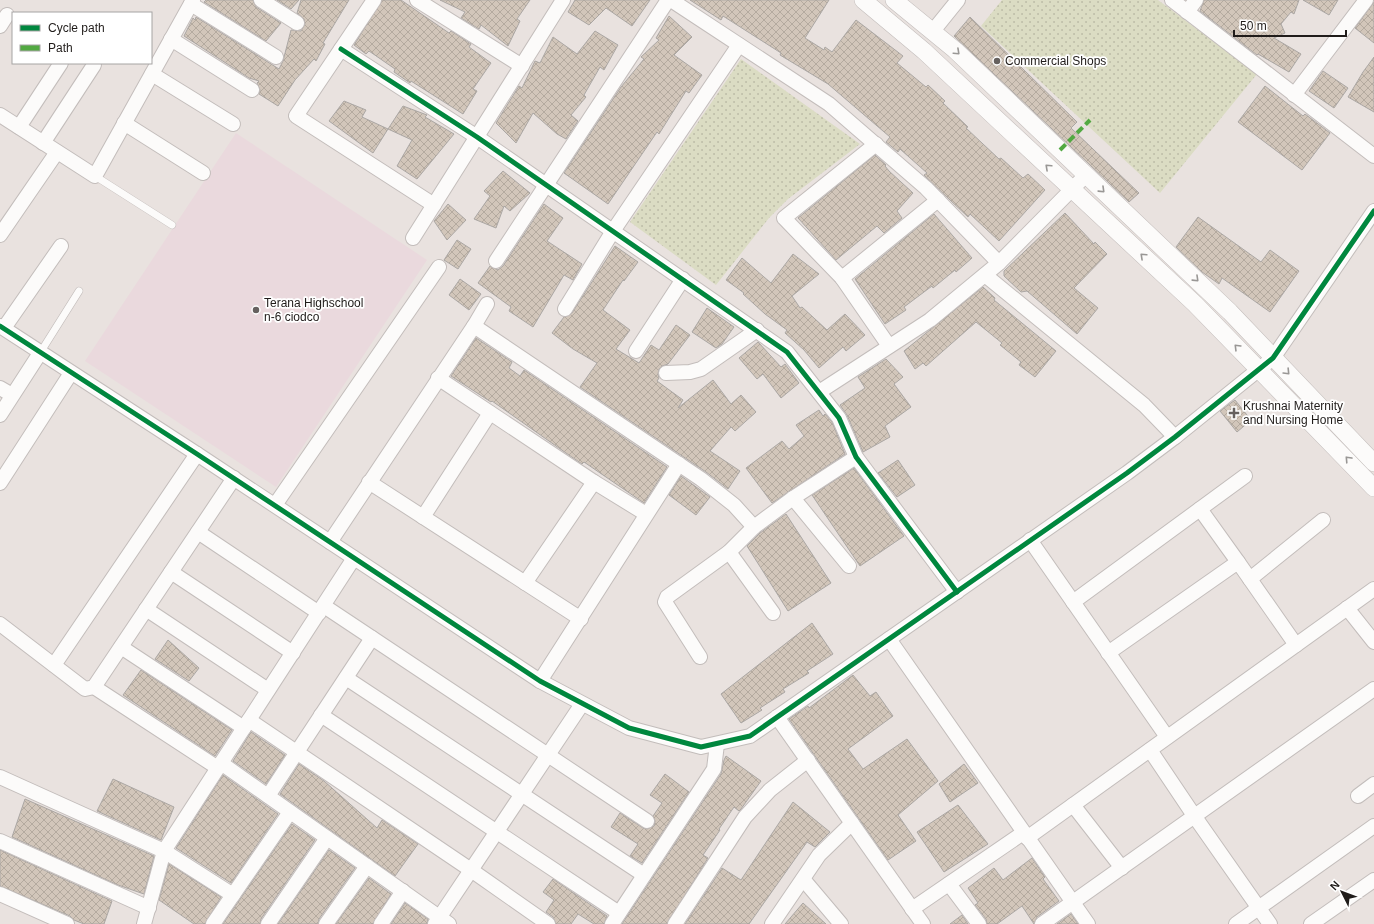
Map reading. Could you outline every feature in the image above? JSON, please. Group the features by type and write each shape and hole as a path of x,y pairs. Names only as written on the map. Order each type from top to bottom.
{"street":[{"path":"261,0 298,23"},
{"path":"374,0 296,116 434,205"},
{"path":"417,0 522,66"},
{"path":"413,238 563,0"},
{"path":"496,261 668,0"},
{"path":"672,0 829,104 938,200 1000,263"},
{"path":"863,0 924,51 1195,304 1374,488"},
{"path":"894,0 934,31 1230,312 1374,463"},
{"path":"934,31 958,0"},
{"path":"1172,0 1294,96 1374,156"},
{"path":"1187,12 1196,0"},
{"path":"1294,96 1366,0"},
{"path":"1369,0 1374,4"},
{"path":"0,115 95,176 192,2 276,57"},
{"path":"171,39 252,90"},
{"path":"565,309 614,231 739,45"},
{"path":"341,49 477,137 787,352 839,418 856,458 957,592"},
{"path":"19,127 60,64"},
{"path":"43,143 94,65"},
{"path":"152,74 233,124"},
{"path":"124,123 203,173"},
{"path":"876,144 784,218 842,278 889,346"},
{"path":"0,235 57,152"},
{"path":"819,392 930,320 1000,263 1086,175"},
{"path":"842,278 938,200"},
{"path":"61,246 2,327 275,505 540,682 629,728 701,748 750,736 1176,437 1273,358 1369,229 1374,211"},
{"path":"275,505 439,268"},
{"path":"985,275 1144,405 1176,437"},
{"path":"636,351 683,279"},
{"path":"330,542 474,326 487,304"},
{"path":"474,326 701,479 734,505 754,527"},
{"path":"666,373 690,372 700,369 757,330"},
{"path":"0,414 40,353"},
{"path":"0,483 71,372"},
{"path":"438,378 594,482 646,514"},
{"path":"0,388 12,395"},
{"path":"423,516 490,413"},
{"path":"54,665 197,454"},
{"path":"700,657 665,602 671,592 728,552 754,527 794,498 856,458"},
{"path":"540,682 581,620 646,514 679,464"},
{"path":"1073,602 1245,476"},
{"path":"0,624 85,689 94,687 234,478"},
{"path":"369,482 581,620"},
{"path":"525,583 594,482"},
{"path":"794,498 849,566"},
{"path":"1200,509 1296,645"},
{"path":"1250,579 1323,520"},
{"path":"198,532 321,609 372,638 548,754 646,821"},
{"path":"1030,540 1167,737"},
{"path":"728,552 773,613"},
{"path":"144,924 164,851 354,558"},
{"path":"1108,653 1238,562"},
{"path":"171,572 293,653"},
{"path":"912,909 1073,805 1374,589"},
{"path":"1347,608 1374,642"},
{"path":"146,609 268,690"},
{"path":"268,796 372,638"},
{"path":"889,639 1088,924"},
{"path":"121,647 246,724 296,752 548,924"},
{"path":"346,678 644,875"},
{"path":"94,687 268,796 403,891 441,922 471,870 582,704"},
{"path":"1042,924 1374,689"},
{"path":"321,715 496,832 615,918 714,769 717,744"},
{"path":"777,717 923,924"},
{"path":"1150,750 1194,817 1270,924"},
{"path":"675,924 745,817 770,790 808,760"},
{"path":"0,777 164,851 233,895"},
{"path":"1358,796 1374,784"},
{"path":"1073,805 1122,868"},
{"path":"214,924 290,812"},
{"path":"772,924 819,855 852,823"},
{"path":"1236,924 1374,826"},
{"path":"268,924 327,838"},
{"path":"0,841 149,908"},
{"path":"326,924 367,866"},
{"path":"803,879 842,924"},
{"path":"1311,924 1373,883"},
{"path":"949,884 979,924"},
{"path":"381,924 403,891"},
{"path":"0,894 67,924"}],"lane":[{"path":"95,176 172,225"},
{"path":"40,353 80,291"}],"shaded area":[{"name":"Terana Highschool n-6 ciodco","path":"236,133 427,260 276,487 85,361"}],"green space":[{"path":"1002,0 1158,0 1257,74 1160,193 981,26"},
{"path":"741,59 860,144 788,199 769,218 716,285 630,222"}],"building":[{"path":"206,0 253,0 256,7 281,23 266,41 204,2"},
{"path":"277,0 299,0 291,9"},
{"path":"301,0 349,0 323,43 325,44 316,61 314,59 295,80 278,106 259,94 260,90 257,83 259,81 249,78 184,36 193,18 195,20 196,17 279,69 283,61 291,30 301,31 305,24 304,19 297,13"},
{"path":"382,0 401,0 449,33 451,31 471,44 469,47 491,63 473,89 477,91 463,114 411,81 410,83 394,72 395,69 369,51 366,54 354,45"},
{"path":"440,0 530,0 517,19 520,21 508,46 481,25 479,29 461,18 465,12"},
{"path":"575,0 650,0 632,26 606,8 589,25 568,12"},
{"path":"690,0 829,0 805,38 824,50 825,47 832,52 856,20 903,56 897,63 926,87 928,85 945,101 943,103 968,127 966,128 999,159 1001,158 1023,178 1028,174 1045,190 999,241 970,214 968,217 924,175 927,173 900,149 898,152 886,142 890,137 828,84 780,55 781,53 723,16 721,20"},
{"path":"1204,0 1299,0 1294,14 1291,12 1281,24 1285,33 1274,38 1301,54 1289,72 1258,54 1257,55 1200,11"},
{"path":"1303,0 1338,0 1329,15"},
{"path":"1374,2 1374,43 1355,28"},
{"path":"669,16 692,37 674,55 702,75 689,93 686,91 659,134 657,132 608,204 564,173 621,87 644,59 641,57 659,40 656,38"},
{"name":"Commercial Shops","path":"970,17 1077,122 1071,128 1139,193 1129,202 954,36"},
{"path":"595,31 618,45 604,70 600,67 584,95 586,97 571,115 578,121 566,139 557,134 533,113 516,143 496,123 519,86 522,88 535,61 540,63 553,37 577,54"},
{"path":"1374,57 1374,112 1348,97"},
{"path":"1323,71 1348,88 1334,108 1309,91"},
{"path":"1265,86 1303,116 1305,114 1330,133 1302,170 1238,122"},
{"path":"344,101 366,110 362,117 388,129 373,153 329,121"},
{"path":"403,106 427,115 425,117 454,134 417,179 397,166 412,140 388,129"},
{"path":"875,155 886,165 885,166 889,171 913,193 897,211 902,218 884,233 877,226 836,260 798,218"},
{"path":"503,171 530,193 510,211 504,206 496,228 474,219 490,196 484,191"},
{"path":"448,204 466,220 447,240 434,221"},
{"path":"544,204 563,218 547,241 582,264 573,280 564,275 533,327 509,311 511,307 478,283 490,266 498,270 503,266"},
{"path":"1065,213 1094,244 1095,242 1107,254 1074,288 1098,308 1077,334 1027,291 1021,292 1004,276 1004,271"},
{"path":"934,214 972,258 956,272 955,270 933,288 932,286 904,307 906,310 885,324 855,279"},
{"path":"1198,217 1261,262 1270,250 1299,271 1270,312 1222,278 1219,284 1202,272 1176,247"},
{"path":"457,240 471,249 458,269 444,260"},
{"path":"615,246 638,262 624,281 623,280 603,310 630,330 616,349 639,363 651,345 659,350 676,325 690,335 668,364 659,369 659,378 657,381 683,400 678,408 713,380 731,404 741,395 756,412 735,431 731,427 710,451 740,471 728,489 706,472 580,387 597,363 573,349 552,333 564,317 572,313"},
{"path":"793,254 819,274 792,296 800,308 802,307 827,330 845,314 865,335 846,351 843,347 819,368 804,350 785,333 787,330 765,314 743,294 744,293 726,280 742,258 771,283"},
{"path":"460,279 481,294 469,310 449,295"},
{"path":"983,287 995,298 994,300 1056,351 1035,377 1019,365 1021,362 1000,345 1002,343 976,322 926,366 923,363 915,369 904,351"},
{"path":"707,308 734,327 722,344 716,348 692,332"},
{"path":"476,338 512,362 509,368 520,376 524,370 667,467 644,503 584,462 582,464 492,401 491,402 451,376"},
{"path":"758,342 781,367 785,364 799,383 781,398 763,374 757,379 739,358"},
{"path":"886,359 903,377 894,384 911,407 885,426 890,437 863,452 847,415 840,405 865,388 858,377"},
{"path":"1235,400 1251,420 1237,432 1220,411"},
{"path":"819,410 823,416 825,414 832,422 845,454 772,503 746,468 782,441 789,449 804,436 796,425"},
{"path":"898,460 915,485 897,497 878,473"},
{"path":"854,468 904,536 860,566 812,495"},
{"path":"681,476 710,497 696,515 669,495"},
{"path":"786,514 831,583 788,611 747,546 760,533"},
{"path":"812,623 833,654 807,671 809,673 783,689 785,692 760,708 762,710 741,723 721,694"},
{"path":"168,640 199,668 189,681 155,659"},
{"path":"141,670 232,730 215,756 123,695"},
{"path":"853,675 870,696 876,692 893,716 848,749 863,769 907,739 938,781 898,815 916,841 888,860 789,719 808,706 809,708"},
{"path":"251,732 285,755 266,784 233,761"},
{"path":"726,756 761,781 741,809 739,811 734,807 719,829 720,830 703,855 708,858 667,924 622,924 721,774"},
{"path":"299,764 324,781 377,828 382,820 418,844 395,876 280,794"},
{"path":"964,764 978,783 950,802 939,784"},
{"path":"665,774 689,792 642,863 630,856 638,844 611,827 620,813 643,828 647,829 654,826 655,821 653,816 662,803 650,795"},
{"path":"223,775 278,814 231,883 176,848"},
{"path":"113,779 174,807 161,840 97,811"},
{"path":"25,799 154,856 144,894 118,885 12,837"},
{"path":"793,802 830,832 815,847 807,842 749,924 685,924 722,868 741,880"},
{"path":"958,805 988,844 944,872 917,832"},
{"path":"292,824 315,840 261,919 260,924 223,924"},
{"path":"0,850 112,901 104,924 84,924 74,920 70,916 0,886"},
{"path":"329,850 355,868 319,919 318,924 278,924"},
{"path":"1032,858 1045,877 1043,879 1059,901 1037,917 1034,924 1022,906 997,924 987,924 986,919 975,905 978,903 968,888 994,868 1003,880"},
{"path":"169,864 221,897 205,924 194,924 159,900"},
{"path":"369,878 391,894 373,924 336,924"},
{"path":"553,879 607,916 604,924 594,924 578,914 571,924 556,924 553,917 546,912 554,900 543,892"},
{"path":"405,903 428,919 427,924 391,924"},
{"path":"803,903 826,924 785,924"},
{"path":"1071,914 1078,924 1057,924"},
{"path":"962,915 968,924 950,924"}],"marked path":[{"path":"1060,150 1090,120"}],"cycle path":[{"path":"341,49 477,137 787,352 839,418 856,457 957,592"},
{"path":"0,326 197,454 540,681 629,728 701,747 750,736 1127,473 1175,437 1273,358 1374,211"}],"place":[{"name":"Commercial Shops","path":"997,61"},
{"name":"Terana Highschool n-6 ciodco","path":"256,310"},
{"name":"Krushnai Maternity and Nursing Home","path":"1234,413"}]}
